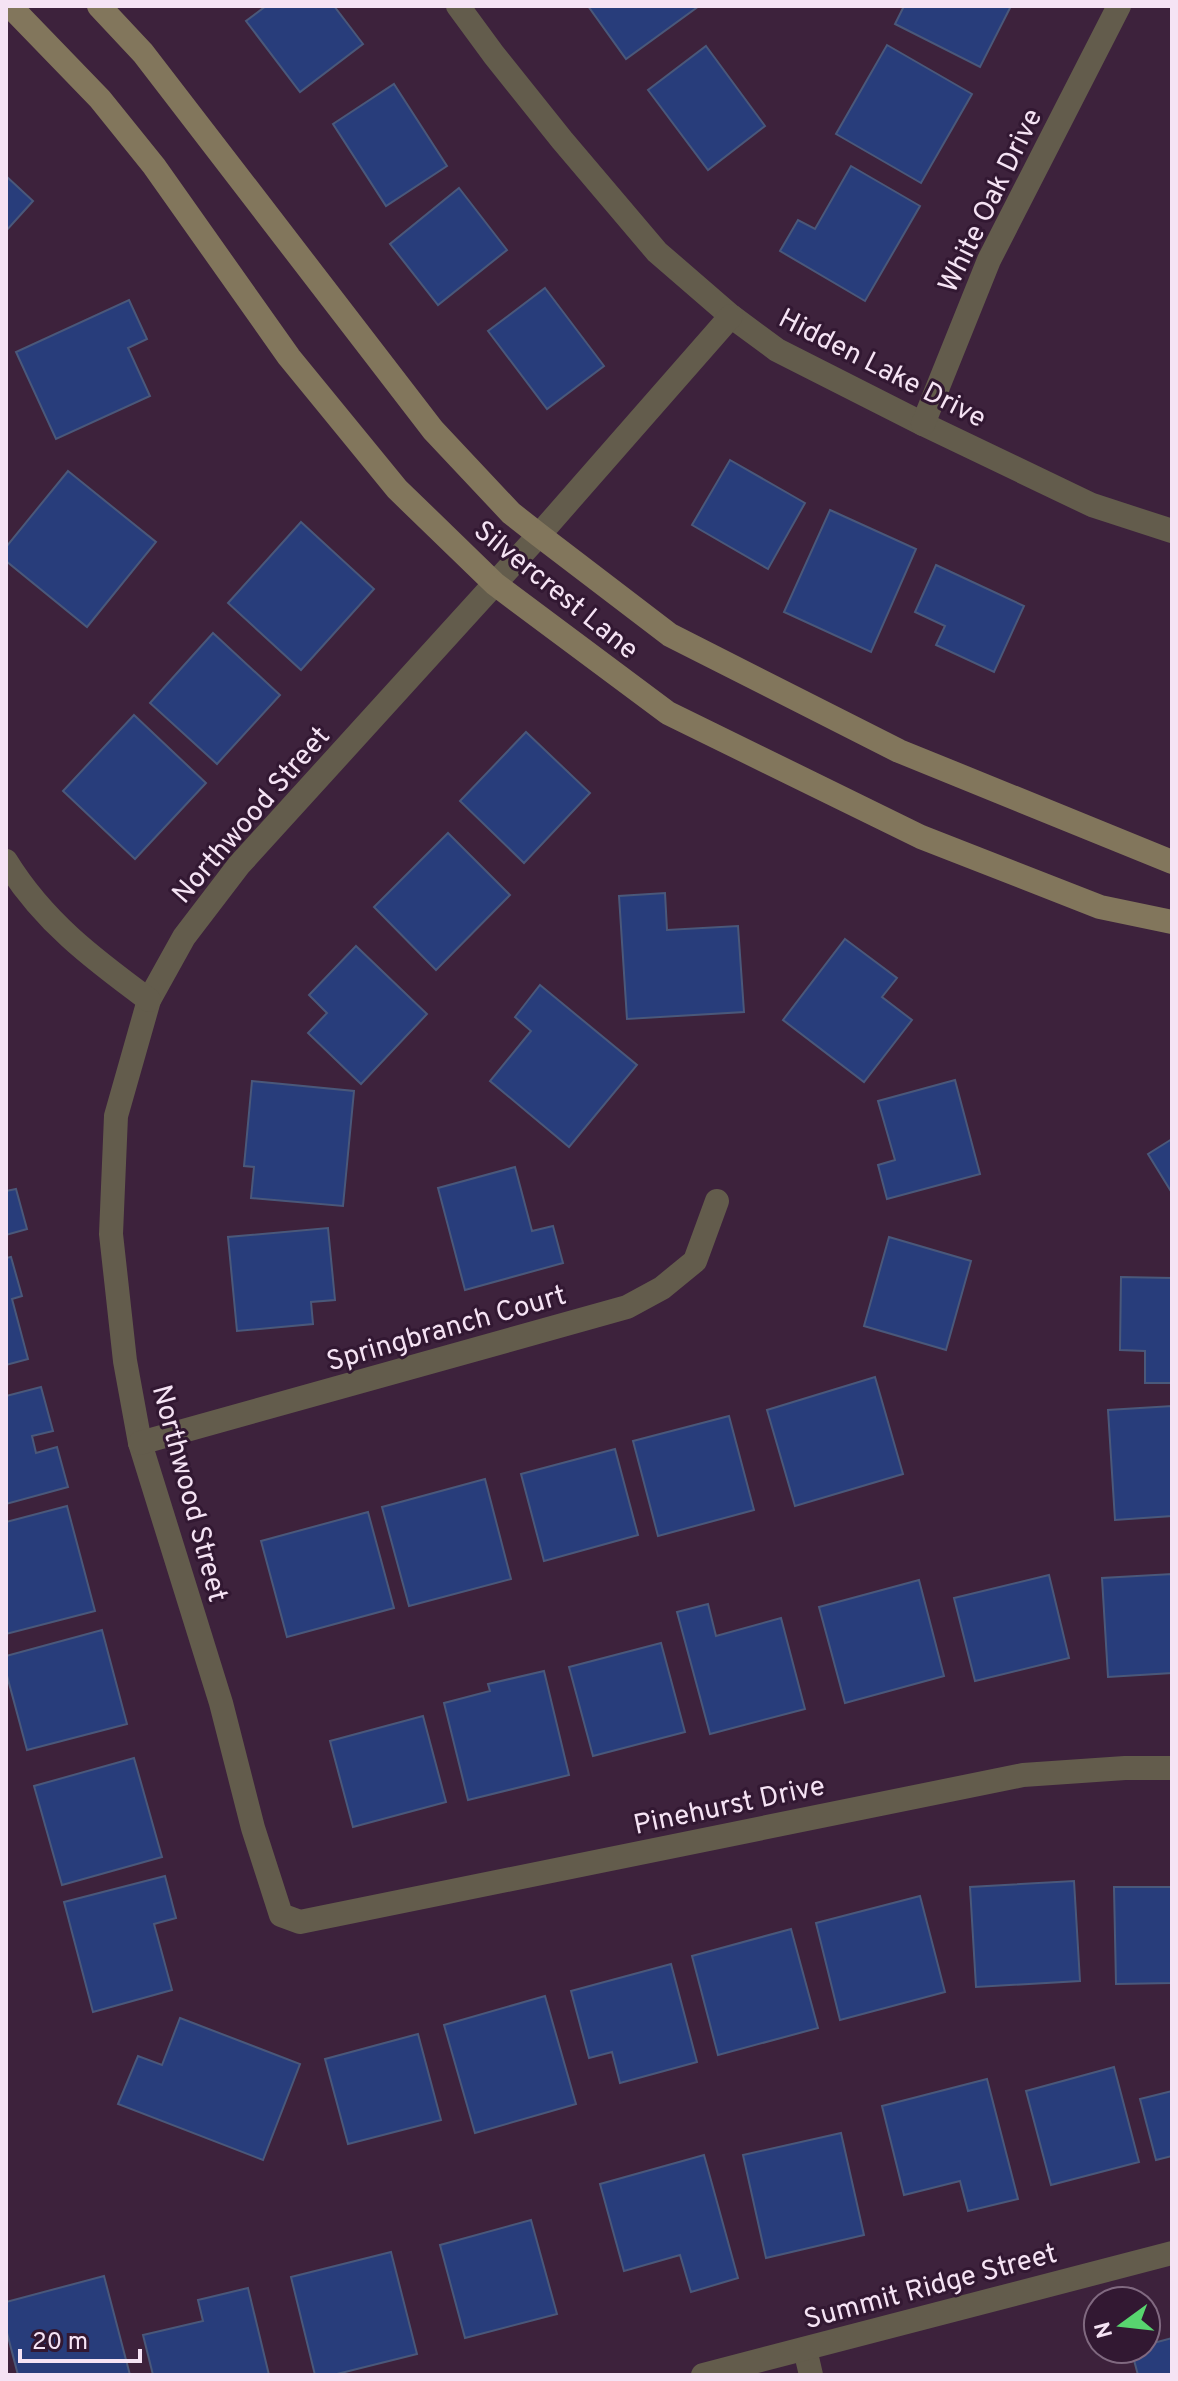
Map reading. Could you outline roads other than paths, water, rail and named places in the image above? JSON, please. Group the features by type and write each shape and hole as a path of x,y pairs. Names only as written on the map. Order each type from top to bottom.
{"street":[{"name":"Silvercrest Lane","path":"10,6 118,121 154,166 289,357 397,489 495,584 668,713 921,837 1100,907 1172,922"},
{"name":"Silvercrest Lane","path":"99,6 153,66 433,430 511,513 670,635 899,751 1172,862"},
{"name":"Hidden Lake Drive","path":"458,6 552,128 657,252 731,316 777,350 1092,505 1172,531"},
{"name":"White Oak Drive","path":"923,424 989,260 1119,6"},
{"name":"Northwood Street","path":"300,1922 281,1915 253,1828 221,1703 140,1443 125,1361 111,1234 116,1116 149,1000 184,937 239,865 539,535 731,316"},
{"path":"6,861 23,889 52,922 94,959 149,1000"},
{"name":"Springbranch Court","path":"140,1443 627,1307 662,1288 695,1261 717,1201"},
{"name":"Pinehurst Drive","path":"300,1922 1023,1775 1172,1768"},
{"name":"Summit Ridge Street","path":"703,2375 1172,2253"},
{"path":"805,2349 811,2375"}]}
